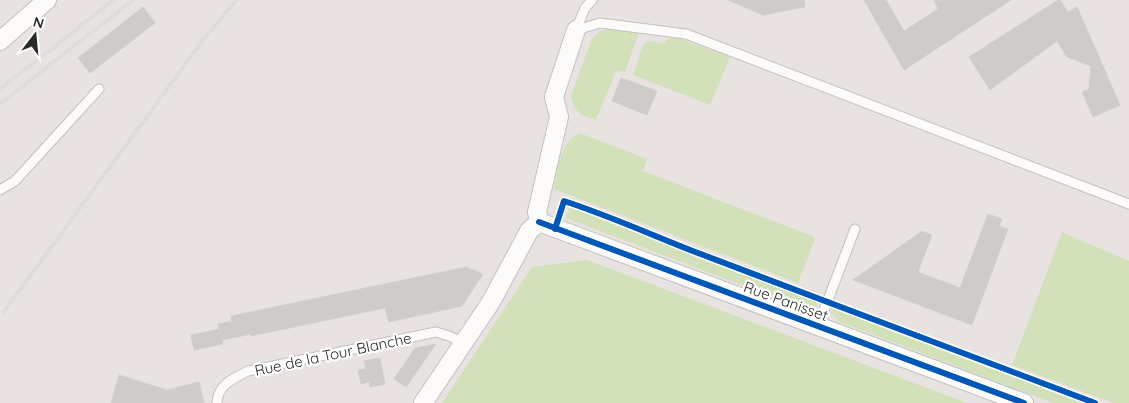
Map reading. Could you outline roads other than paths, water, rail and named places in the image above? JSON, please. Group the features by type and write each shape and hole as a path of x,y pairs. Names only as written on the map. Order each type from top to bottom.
{"street":[{"path":"0,41 48,0"},
{"path":"423,403 491,302 529,231 539,222 537,212 559,117 554,97 576,30"},
{"name":"Rue Panisset","path":"539,222 1024,403"}],"lane":[{"path":"576,30 586,8 592,0"},
{"path":"576,30 600,23 686,34 1129,204"},
{"path":"0,190 15,181 99,89"},
{"path":"818,326 855,229"},
{"name":"Rue de la Tour Blanche","path":"217,403 220,389 228,381 248,371 436,332 464,343"}],"railway":[{"path":"0,89 114,0"},
{"path":"0,104 133,0"},
{"path":"3,313 203,40 236,0"}]}
